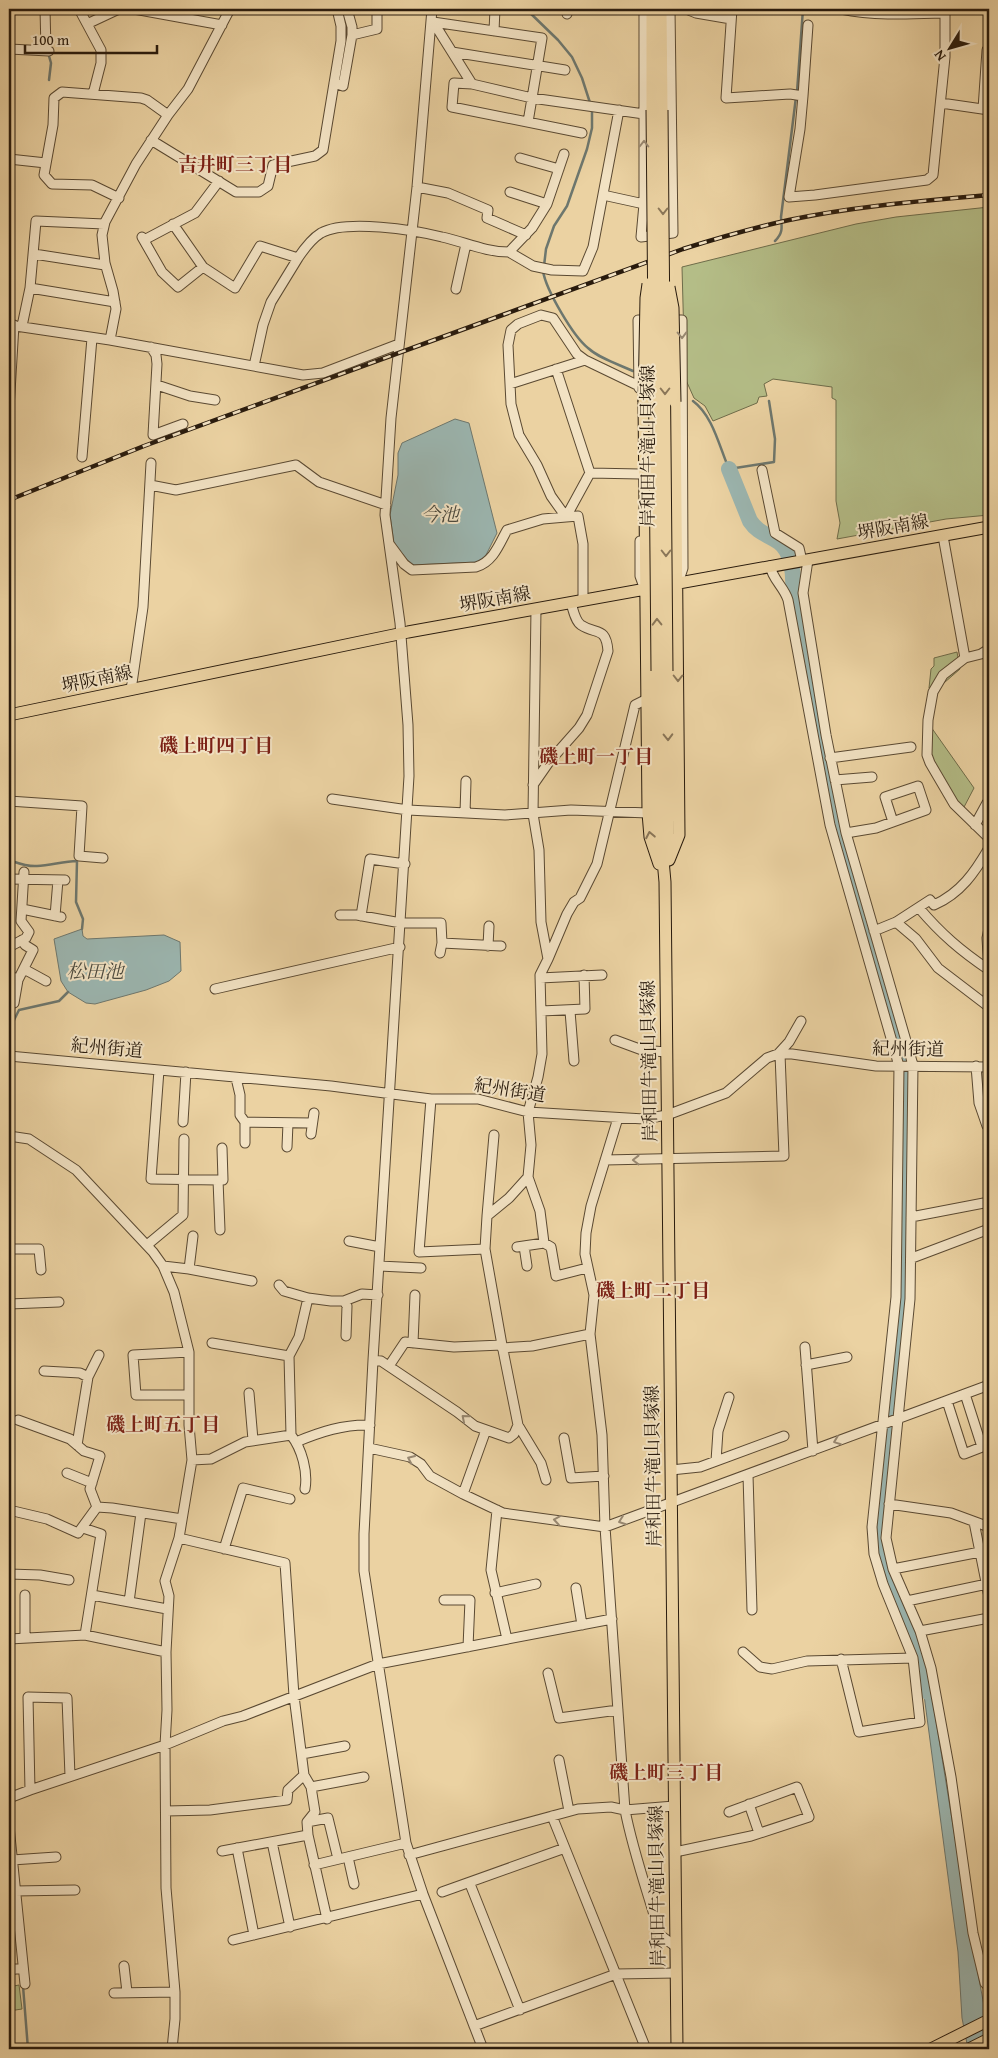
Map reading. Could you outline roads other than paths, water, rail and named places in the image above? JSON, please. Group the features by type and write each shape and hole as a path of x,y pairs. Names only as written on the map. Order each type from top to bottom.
{"main road":[{"name":"岸和田牛滝山貝塚線","path":"652,9 653,111 658,252 662,671 668,860 665,882"},
{"name":"岸和田牛滝山貝塚線","path":"653,111 661,9"},
{"path":"658,252 673,308 678,583 679,835 668,860"},
{"path":"658,252 646,298 644,402 648,813 650,837 665,882"},
{"name":"堺阪南線","path":"9,715 400,634 989,527"},
{"name":"岸和田牛滝山貝塚線","path":"662,671 658,805 665,882 677,2049"},
{"path":"931,2049 989,2020"},
{"path":"969,2049 989,2039"}],"street":[{"path":"9,49 47,51 45,9"},
{"path":"79,9 100,50 101,63 93,94"},
{"path":"87,24 119,9"},
{"path":"134,9 222,25"},
{"path":"110,340 116,309 105,265 102,234 104,224 151,140 188,90 230,9"},
{"path":"151,140 236,192 259,192 268,186 273,165 315,156 322,150 341,41 341,26 337,9"},
{"path":"334,84 343,86 352,35 348,9"},
{"path":"352,35 377,29 377,9"},
{"path":"432,9 417,187 391,418 386,505 408,725 408,810 373,1360 364,1534 364,1571 406,1843 423,1894 483,2049"},
{"path":"494,31 495,9"},
{"path":"644,9 653,111 641,238 673,233 670,9"},
{"path":"686,9 696,13 731,19"},
{"path":"732,9 726,98 790,94 803,96"},
{"path":"808,25 803,96 789,197 928,180 932,175 941,103 945,57 945,11 897,15 860,13 841,9"},
{"path":"432,21 542,38 528,122"},
{"path":"432,21 472,84"},
{"path":"941,103 986,110 987,50"},
{"path":"452,52 565,70"},
{"path":"582,133 452,107 454,83 472,84 532,98 619,110 653,111"},
{"path":"118,198 92,186 52,184 44,175 53,125 54,98 62,92 141,98 148,100 168,115"},
{"path":"254,366 263,325 272,302 306,246 321,233 332,229 349,226 411,231 492,252 509,252 533,266 552,270 583,271 594,247 619,110"},
{"path":"509,252 532,228 547,204 564,154"},
{"path":"520,158 559,169"},
{"path":"9,159 46,163"},
{"path":"203,266 178,287 162,272 142,238 194,213 219,181"},
{"path":"417,187 448,193 488,210 487,218 526,235"},
{"path":"510,192 547,204"},
{"path":"644,193 673,192"},
{"path":"603,195 644,204"},
{"path":"9,409 15,325 30,288 36,221 104,224"},
{"path":"173,224 203,266 235,288 260,246 298,258"},
{"path":"456,289 466,244"},
{"path":"34,254 105,265"},
{"path":"30,288 115,302"},
{"path":"566,517 551,496 537,465 519,435 511,404 508,346 511,330 518,324 542,316 553,318 577,354 585,360 639,386"},
{"path":"646,589 640,576 638,320 682,320 683,568 678,583"},
{"path":"15,325 151,346 303,375 322,373 399,344"},
{"path":"82,457 92,338"},
{"path":"151,346 157,360 153,435 183,424"},
{"path":"510,384 585,360"},
{"path":"556,369 590,473 566,517"},
{"path":"156,385 190,396 215,400"},
{"path":"131,690 143,607 151,463"},
{"path":"150,485 176,490 296,465 319,482 386,505"},
{"path":"590,473 640,474"},
{"path":"760,476 766,511 775,533 799,548 802,561 803,593 830,758 846,833 874,931 906,1066 912,1258 910,1299 872,1527 874,1554 883,1584 913,1658 920,1722 858,1732 841,1659"},
{"path":"390,545 404,564 412,570 476,567 490,560 507,530 543,519 578,516 583,544 577,620 581,625 597,630 602,634 607,642 608,651 587,715 579,728 549,762 533,785"},
{"path":"943,536 964,658"},
{"path":"772,566 773,578 784,589 788,600 830,825 906,1066 889,1504 886,1538 893,1569 920,1632 931,1668 951,1777 973,1933 985,1983 989,1987"},
{"path":"536,609 533,814 539,850 541,922 548,959"},
{"path":"989,649 980,654 964,658 943,675 933,692 928,720 927,755 946,793 954,804 989,838"},
{"path":"544,1243 540,1211 528,1177 531,1145 528,1112 538,1077 542,1054 540,978 567,914 574,902 580,898 598,864 635,705 647,700"},
{"path":"814,737 826,735"},
{"path":"830,758 910,747"},
{"path":"835,780 872,777"},
{"path":"465,813 466,781"},
{"path":"846,833 876,828 893,822 926,810 918,786 885,797 893,822"},
{"path":"332,799 408,810 505,816 571,810 648,813"},
{"path":"9,800 82,806 79,856 103,858"},
{"path":"975,825 987,803"},
{"path":"874,931 896,922 930,900 934,905 941,902 961,888 975,872 989,848"},
{"path":"361,916 370,859 405,864"},
{"path":"9,946 26,938 29,932 21,921 24,876"},
{"path":"9,879 24,876 62,880 58,916 22,909"},
{"path":"919,908 940,933 989,971"},
{"path":"340,914 401,923 441,923 442,944 440,953"},
{"path":"896,922 916,939 938,968 989,1007"},
{"path":"488,946 489,926"},
{"path":"989,929 987,938 989,971"},
{"path":"14,1003 18,980 33,950 24,945 22,940"},
{"path":"442,944 502,946"},
{"path":"214,989 400,947"},
{"path":"24,969 46,981"},
{"path":"9,975 18,980"},
{"path":"541,1012 586,1009 584,975"},
{"path":"540,978 602,975"},
{"path":"570,1010 574,1062"},
{"path":"605,1160 784,1156 779,1054 789,1042 800,1021"},
{"path":"615,1040 642,1050 666,1052"},
{"name":"紀州街道","path":"9,1056 331,1086 431,1099 478,1099 528,1112 644,1119 667,1115 726,1094 767,1058 779,1054 792,1054 876,1066 989,1067"},
{"path":"976,1066 979,1103 987,1126"},
{"path":"159,1070 151,1178 223,1180 222,1148"},
{"path":"183,1122 186,1072"},
{"path":"236,1078 240,1095 240,1115 245,1122 245,1143"},
{"path":"431,1099 419,1252 485,1250"},
{"path":"311,1134 314,1113"},
{"path":"618,1118 591,1206 586,1233 587,1268 594,1295 590,1334 602,1435 605,1527 625,1810 632,1846 639,1863 660,1935 675,1946"},
{"path":"245,1122 312,1123"},
{"path":"287,1147 288,1123"},
{"path":"494,1135 485,1250 518,1425 541,1464 546,1480"},
{"path":"9,1136 29,1139 76,1170 147,1245 163,1266 174,1292 189,1352 192,1460 179,1538 165,1581 169,1596 167,1609 165,1744 166,1888 175,1992 172,2049"},
{"path":"147,1245 183,1215 184,1139"},
{"path":"487,1216 509,1198 528,1177"},
{"path":"218,1180 220,1230"},
{"path":"911,1217 989,1202"},
{"path":"912,1258 989,1229"},
{"path":"189,1269 193,1236"},
{"path":"349,1241 380,1247"},
{"path":"527,1266 520,1246 544,1243 551,1247 556,1276 587,1268"},
{"path":"9,1249 39,1249 41,1270"},
{"path":"163,1266 252,1281"},
{"path":"379,1266 421,1268"},
{"path":"279,1285 284,1291 308,1298 344,1301 362,1294 378,1294"},
{"path":"413,1343 415,1295"},
{"path":"305,1489 305,1470 294,1439 289,1356 299,1337 308,1298"},
{"path":"344,1301 347,1306 346,1336"},
{"path":"9,1304 59,1302"},
{"path":"389,1366 405,1342 454,1347 532,1346 590,1334"},
{"path":"212,1343 289,1356"},
{"path":"805,1347 813,1451"},
{"path":"189,1352 133,1354 136,1395 189,1395"},
{"path":"77,1445 88,1377 99,1355"},
{"path":"806,1365 847,1357"},
{"path":"373,1360 381,1361 389,1366 475,1426 509,1438 514,1434 518,1425"},
{"path":"44,1370 80,1373 88,1377"},
{"path":"369,1448 410,1458 421,1464 430,1476 497,1510 519,1515 605,1527 989,1385"},
{"path":"249,1393 253,1440"},
{"path":"947,1401 964,1454 982,1447 965,1394"},
{"path":"716,1461 718,1431 728,1397"},
{"path":"18,1420 70,1439 84,1451 100,1456 90,1489 97,1507"},
{"path":"192,1460 211,1459 253,1440 294,1439 327,1430 357,1425 370,1425"},
{"path":"463,1494 486,1430"},
{"path":"671,1470 700,1467 784,1436"},
{"path":"564,1438 571,1478 604,1476"},
{"path":"67,1474 92,1483"},
{"path":"748,1475 752,1610"},
{"path":"224,1549 242,1488 290,1499"},
{"path":"889,1504 951,1513 989,1527"},
{"path":"97,1507 141,1512 182,1520"},
{"path":"9,1510 47,1519 78,1533 97,1507"},
{"path":"497,1510 491,1570 495,1593 508,1639"},
{"path":"129,1602 141,1512"},
{"path":"974,1522 989,1597"},
{"path":"83,1528 102,1534 85,1635"},
{"path":"179,1538 285,1563 294,1696 304,1775 311,1787 315,1812 307,1822 308,1836 327,1919"},
{"path":"893,1569 980,1552"},
{"path":"9,1574 40,1575 69,1580"},
{"path":"495,1593 536,1584"},
{"path":"906,1601 987,1584"},
{"path":"576,1588 582,1625"},
{"path":"92,1594 167,1609"},
{"path":"25,1595 25,1638"},
{"path":"444,1600 470,1600 468,1647"},
{"path":"920,1632 989,1618"},
{"path":"9,1798 165,1744 223,1721 243,1716 378,1664 612,1619"},
{"path":"9,1639 85,1635 166,1652"},
{"path":"742,1652 760,1667 772,1668 841,1659 913,1658"},
{"path":"548,1673 559,1718 618,1710"},
{"path":"30,1790 28,1697 67,1698 70,1776"},
{"path":"302,1754 345,1746"},
{"path":"560,1760 569,1811"},
{"path":"166,1810 210,1810 287,1800 288,1790 304,1775"},
{"path":"311,1787 364,1777"},
{"path":"674,1852 759,1833 809,1817 797,1787 729,1812"},
{"path":"749,1804 759,1833"},
{"path":"410,1855 578,1809 611,1807 625,1810 674,1806"},
{"path":"552,1816 646,2049"},
{"path":"307,1822 328,1818 338,1859"},
{"path":"9,1826 25,1984"},
{"path":"222,1850 308,1836"},
{"path":"272,1842 290,1927"},
{"path":"314,1865 406,1843"},
{"path":"237,1848 254,1935"},
{"path":"442,1892 470,1884 565,1848"},
{"path":"11,1855 56,1857"},
{"path":"348,1857 354,1884"},
{"path":"470,1884 520,2010"},
{"path":"15,1891 75,1890"},
{"path":"233,1940 327,1919 423,1894"},
{"path":"124,1966 127,1992"},
{"path":"9,1970 23,1968"},
{"path":"474,2026 616,1974 676,1973"},
{"path":"114,1993 175,1992"}],"water":[{"name":"今池","path":"455,419 469,423 497,533 484,559 478,562 412,565 394,544 390,515 398,475 398,453 402,443"},
{"name":"松田池","path":"82,929 83,936 87,939 164,935 180,942 181,971 169,981 146,990 95,1004 86,1003 68,992 61,981 54,939"},
{"path":"928,1671 971,1937 989,2032 989,2049 968,2049 962,2018 958,1952 921,1672"}],"waterway":[{"path":"526,9 558,40 572,57 582,78 592,109 592,128 587,149 567,206 554,226 546,249 544,266"},
{"path":"797,92 803,9"},
{"path":"49,56 51,63 49,80"},
{"path":"775,241 782,224 781,217 796,97"},
{"path":"543,271 555,301 582,342 598,355 633,371"},
{"path":"693,401 700,407 711,423 729,469 774,462 775,439 769,401"},
{"path":"9,429 11,410"},
{"path":"729,469 750,521 760,531 779,542 787,551 789,557 793,577 793,590 837,828 905,1058 907,1071 902,1276 896,1385 880,1525 881,1554 889,1581 913,1641 928,1692"},
{"path":"9,860 33,866 77,861 76,902 83,919 82,929"},
{"path":"9,1047 14,1020 19,1010 59,1001 68,992"},
{"path":"23,1986 28,2049"}],"railway":[{"path":"9,500 144,446 683,249 722,237 814,215 989,195"}],"district":[{"name":"吉井町三丁目","path":"235,164"},
{"name":"磯上町四丁目","path":"216,745"},
{"name":"磯上町一丁目","path":"596,756"},
{"name":"磯上町二丁目","path":"653,1290"},
{"name":"磯上町五丁目","path":"163,1424"},
{"name":"磯上町三丁目","path":"666,1772"}]}
